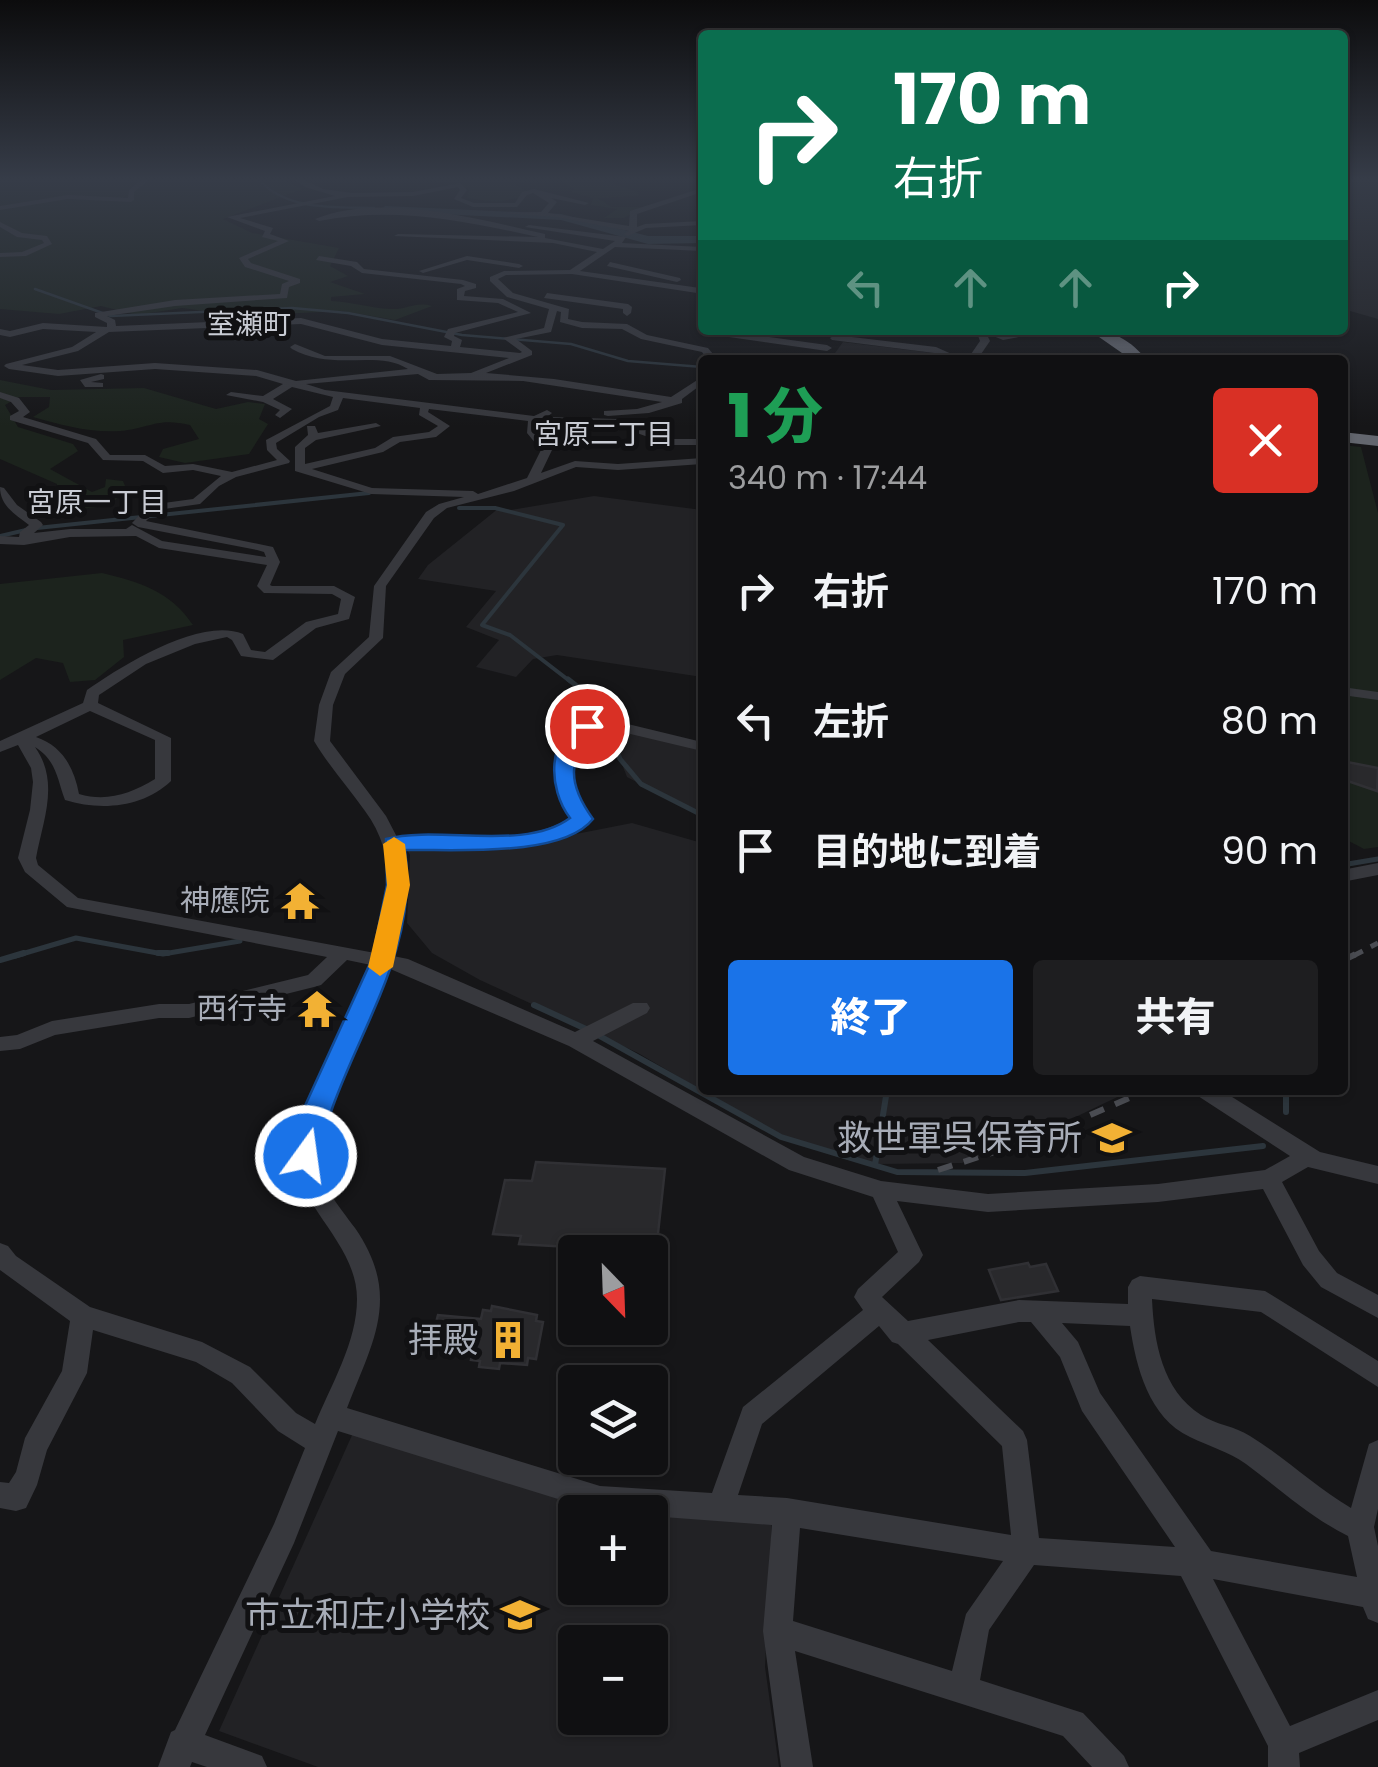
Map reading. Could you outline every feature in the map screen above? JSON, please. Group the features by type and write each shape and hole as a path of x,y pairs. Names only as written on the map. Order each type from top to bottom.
{"highway":[{"path":"1105,335 1135,355"},
{"path":"1348,438 1378,442"}],"street":[{"path":"111,328 112,322 98,315 158,310 175,303 284,296 285,286 297,281 244,260"},
{"path":"334,260 354,264 362,271 463,282 473,286 461,289 460,298 500,302 527,313 450,331 448,337 457,340 455,350"},
{"path":"408,275 473,260"},
{"path":"491,260 698,285"},
{"path":"640,270 654,260"},
{"path":"674,283 640,270 588,261 573,271 495,276 502,291 566,311 564,320 574,324 624,326 644,337 705,350 709,355"},
{"path":"510,295 624,308 633,294"},
{"path":"474,374 528,353 508,338 548,330 554,308"},
{"path":"0,332 42,326 111,328 300,321 382,342 520,356"},
{"path":"174,329 192,325"},
{"path":"4,367 75,349 111,328"},
{"path":"717,335 709,342 718,355"},
{"path":"741,335 827,348"},
{"path":"822,355 840,335"},
{"path":"835,338 936,350 948,355"},
{"path":"296,347 331,360 380,358 438,376"},
{"path":"265,399 288,384 414,368 455,350"},
{"path":"4,367 73,373 161,366 256,373 288,384"},
{"path":"100,386 88,385 85,380 186,370 561,422 616,422 676,443 698,442"},
{"path":"340,393 438,376 474,374 536,379 678,401"},
{"path":"538,416 555,411 656,411 678,401 698,384"},
{"path":"136,528 153,507 196,502 232,475 285,461 272,450 270,442 293,434 307,418 334,408 340,393"},
{"path":"0,395 14,400 24,412 14,418 92,441 107,458 144,458 163,470 193,467 232,475"},
{"path":"230,395 265,399 288,409 280,416"},
{"path":"300,469 379,450 397,439 432,435 445,426 423,413 426,404"},
{"path":"360,416 397,439"},
{"path":"532,480 547,450 532,432 538,416"},
{"path":"307,418 313,436"},
{"path":"300,469 300,447 313,436 376,426"},
{"path":"251,1767 178,1755 284,1533 366,1329 372,1296 367,1268 321,1195 306,1156 306,1144 384,959 399,885 394,844 326,749 320,731 338,672 376,638 380,586 430,515 443,506 575,464 618,467 698,461"},
{"path":"300,469 370,492 468,491 478,496"},
{"path":"0,490 13,507 38,525 24,535 52,536"},
{"path":"426,492 430,515"},
{"path":"0,540 136,528 159,544 274,562 263,586 268,590 334,590 348,596 344,616 311,626 268,657 246,653 238,636 229,633 155,650 92,693 90,705"},
{"path":"1348,691 1378,696"},
{"path":"0,747 90,705 163,738 164,781 111,804 89,804 72,798 68,773 45,743 21,738"},
{"path":"394,844 528,840 570,828 582,819 566,800 565,754 572,737 604,722 698,745"},
{"path":"21,738 36,756 44,789 26,858 30,868 73,903 384,959 446,982 576,1041 749,1141 797,1164 882,1190 988,1203 1158,1193 1269,1179 1308,1156"},
{"path":"1348,875 1378,869"},
{"path":"0,1044 20,1042 52,1028 159,1010 189,1011 314,980 344,952"},
{"path":"576,1041 640,1008"},
{"path":"1213,1095 1308,1156 1378,1175"},
{"path":"1269,1179 1311,1258 1329,1280 1378,1307"},
{"path":"882,1190 911,1255 866,1298 1014,1440 1027,1552 976,1624 964,1688"},
{"path":"0,1253 8,1264 83,1316 202,1353 241,1376 287,1422 320,1442"},
{"path":"1360,1526 1320,1509 1238,1442 1195,1427 1168,1408 1155,1382 1140,1315 1140,1287 1265,1302 1378,1376"},
{"path":"722,1506 752,1416 879,1311"},
{"path":"902,1334 1036,1312 1140,1315"},
{"path":"1036,1312 1068,1350 1090,1402 1196,1562 1284,1755 1378,1705"},
{"path":"0,1495 16,1498 28,1476 34,1447 74,1372 83,1316"},
{"path":"331,1416 600,1499 787,1512 1027,1552 1196,1562 1376,1602 1360,1526 1378,1453"},
{"path":"787,1512 778,1631 796,1767"},
{"path":"778,1631 1072,1724 1114,1767"}],"shaded area":[{"path":"0,260 333,260 330,266 348,276 330,282 365,294 331,297 331,301 390,309 432,306 395,320 342,311 241,316 182,308 137,315 101,306 59,314 0,309"},
{"path":"1348,260 1378,260 1378,319 1348,310"},
{"path":"843,342 938,355 834,355"},
{"path":"0,380 51,390 144,388 216,409 248,402 265,404 259,419 268,424 249,454 185,463 159,457 163,449 199,439 190,425 170,422 120,431 86,430 33,417 49,407 50,397 19,397 5,405 18,427 73,444 78,451 50,469 92,492 105,487 106,479 123,481 127,491 107,506 62,511 53,504 57,484 0,459"},
{"path":"1348,446 1361,447 1378,513 1378,847 1364,849 1348,841"},
{"path":"594,496 698,509 698,676 557,655 533,659 516,677 476,667 499,640 466,627 496,591 418,579 428,565 499,508 511,510"},
{"path":"102,573 164,596 193,625 123,640 124,657 95,680 70,682 63,663 36,658 0,680 0,584"},
{"path":"618,727 698,743 698,814 627,777 612,738"},
{"path":"632,823 698,842 698,1088 638,1053 480,980 432,953 407,923 410,855 405,846 530,843"},
{"path":"710,1095 1122,1095 1038,1135 962,1163 880,1164 848,1160 788,1141"},
{"name":"市立和庄小学校","path":"353,1433 564,1495 558,1495 558,1605 668,1605 668,1511 772,1519 765,1667 779,1767 318,1767 219,1731"}],"building":[{"path":"1348,762 1378,768 1377,791 1348,781"},
{"path":"536,1162 665,1169 658,1235 558,1235 558,1246 519,1244 521,1236 493,1234 505,1180 532,1181"},
{"path":"1028,1263 1030,1267 1046,1264 1058,1291 1001,1300 989,1270"},
{"name":"拝殿","path":"492,1306 537,1315 536,1321 543,1322 536,1359 528,1358 527,1365 500,1363 499,1369 479,1367 480,1361 471,1360 474,1348 430,1345 438,1315 481,1319 483,1310 491,1311"}],"waterway":[{"path":"35,289 111,316 292,308 348,313 462,335 571,344 628,361 698,367"},
{"path":"37,528 369,493"},
{"path":"459,508 495,508 563,525 482,625 510,635 571,682"},
{"path":"0,536 26,530"},
{"path":"568,679 596,701 620,759 641,784 698,813"},
{"path":"1348,864 1378,859"},
{"path":"15,956 76,938 163,954 240,941"},
{"path":"0,960 24,953"},
{"path":"158,953 168,953"},
{"path":"534,1005 586,1029"},
{"path":"596,1034 698,1091"},
{"path":"706,1095 781,1137 897,1172 1025,1173 1263,1146"},
{"path":"875,1165 886,1095"},
{"path":"1286,1095 1286,1112"}],"railway":[{"path":"1353,956 1378,943"},
{"path":"1348,958 1358,953"},
{"path":"938,1170 1035,1139 1136,1095"}],"slow traffic":[{"path":"380,967 399,885 394,844"}],"place":[{"name":"神應院","path":"300,901"},
{"name":"西行寺","path":"317,1009"},
{"name":"救世軍呉保育所","path":"1112,1138"},
{"name":"拝殿","path":"508,1340"},
{"name":"市立和庄小学校","path":"520,1615"}],"district":[{"name":"室瀬町","path":"249,324"},
{"name":"宮原二丁目","path":"604,434"},
{"name":"宮原一丁目","path":"97,502"}],"route":[{"path":"306,1156 308,1133 384,959 399,885 394,844 528,840 570,828 582,819 566,800 565,754 572,737 587,726"}]}
